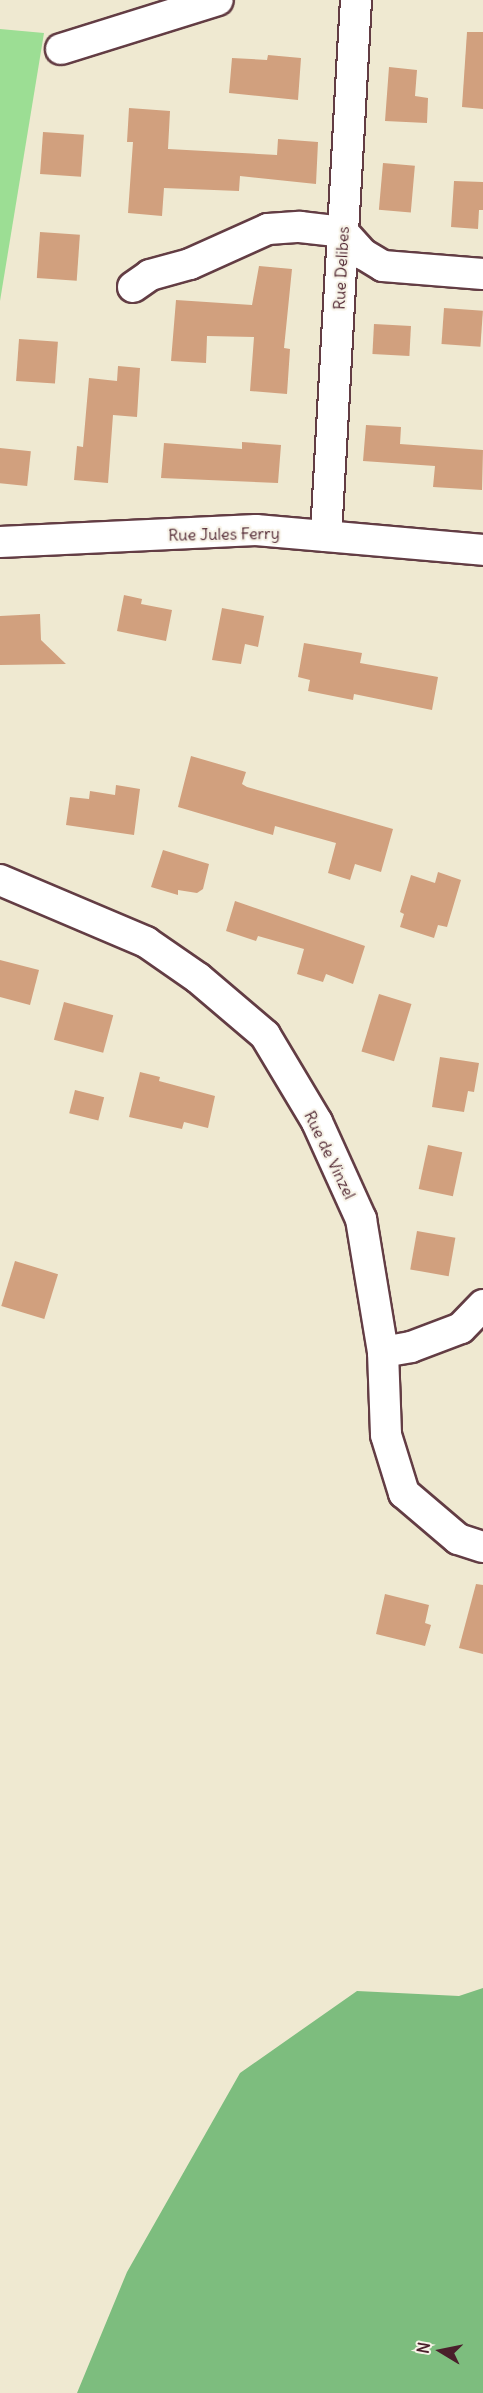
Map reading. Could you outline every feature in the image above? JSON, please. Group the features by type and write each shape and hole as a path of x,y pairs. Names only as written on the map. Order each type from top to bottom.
{"street":[{"path":"61,49 218,0"},
{"name":"Rue Delibes","path":"326,536 356,0"},
{"path":"133,287 150,275 190,264 268,229 300,227 343,231 363,254 384,266 483,274"},
{"name":"Rue Jules Ferry","path":"0,542 256,530 483,550"},
{"name":"Rue de Vinzel","path":"0,880 146,942 198,978 265,1035 317,1122 361,1219 383,1352 386,1435 404,1493 458,1539 483,1547"},
{"path":"383,1352 411,1347 461,1328 483,1305"}],"green space":[{"path":"0,29 44,33 0,301"},
{"path":"483,1988 483,2393 77,2393 127,2272 240,2073 357,1991 459,1996"}],"building":[{"path":"467,32 483,32 483,109 462,107"},
{"path":"268,55 301,58 298,100 229,93 232,58 267,60"},
{"path":"389,67 417,70 415,96 428,98 427,123 385,121"},
{"path":"129,108 170,111 168,149 277,155 278,139 318,142 316,184 240,176 239,191 164,188 162,216 128,213 133,142 127,142"},
{"path":"43,132 84,135 81,177 40,174"},
{"path":"383,163 415,166 411,213 379,210"},
{"path":"454,181 483,182 483,210 479,210 478,229 451,227"},
{"path":"40,232 80,235 77,281 37,278"},
{"path":"259,266 292,269 284,348 290,349 287,394 250,391 254,337 207,336 206,363 171,361 176,300 252,305"},
{"path":"444,308 483,311 480,347 441,344"},
{"path":"374,324 411,326 409,356 372,354"},
{"path":"19,339 58,342 55,384 16,381"},
{"path":"118,366 140,368 137,417 113,415 108,483 74,480 77,446 83,447 89,378 117,381"},
{"path":"366,425 401,427 400,444 483,450 482,490 433,487 435,466 363,461"},
{"path":"242,442 281,445 278,483 161,478 164,443 242,449"},
{"path":"0,448 31,451 27,486 0,483"},
{"path":"124,595 142,599 141,604 172,610 166,641 117,631"},
{"path":"222,608 264,616 258,647 245,644 241,664 212,660"},
{"path":"40,614 41,640 66,664 0,665 0,616"},
{"path":"304,643 362,653 360,663 438,677 432,710 354,694 353,700 308,691 310,680 298,677"},
{"path":"191,756 246,772 242,784 247,787 393,829 381,872 355,864 350,880 328,873 336,843 275,826 273,835 178,807"},
{"path":"116,785 140,789 134,835 66,825 70,797 89,799 90,791 115,795"},
{"path":"163,850 209,864 203,889 197,893 178,890 178,895 151,887"},
{"path":"438,872 461,880 447,927 438,925 434,938 400,927 404,914 400,912 411,875 435,883"},
{"path":"235,901 365,946 353,984 326,974 323,982 297,974 304,949 258,936 256,941 226,931"},
{"path":"0,960 39,970 30,1005 0,997"},
{"path":"379,994 412,1004 394,1061 361,1051"},
{"path":"64,1002 113,1015 103,1053 54,1040"},
{"path":"440,1057 479,1063 474,1092 468,1091 464,1112 432,1107"},
{"path":"140,1072 160,1077 159,1081 215,1096 208,1128 184,1122 182,1129 129,1117"},
{"path":"75,1090 104,1097 98,1121 69,1113"},
{"path":"428,1145 462,1152 453,1196 419,1189"},
{"path":"417,1231 455,1238 449,1276 410,1269"},
{"path":"15,1261 58,1274 44,1319 1,1306"},
{"path":"476,1584 483,1585 483,1654 459,1648"},
{"path":"385,1594 429,1605 425,1623 431,1625 425,1646 376,1634"}]}
